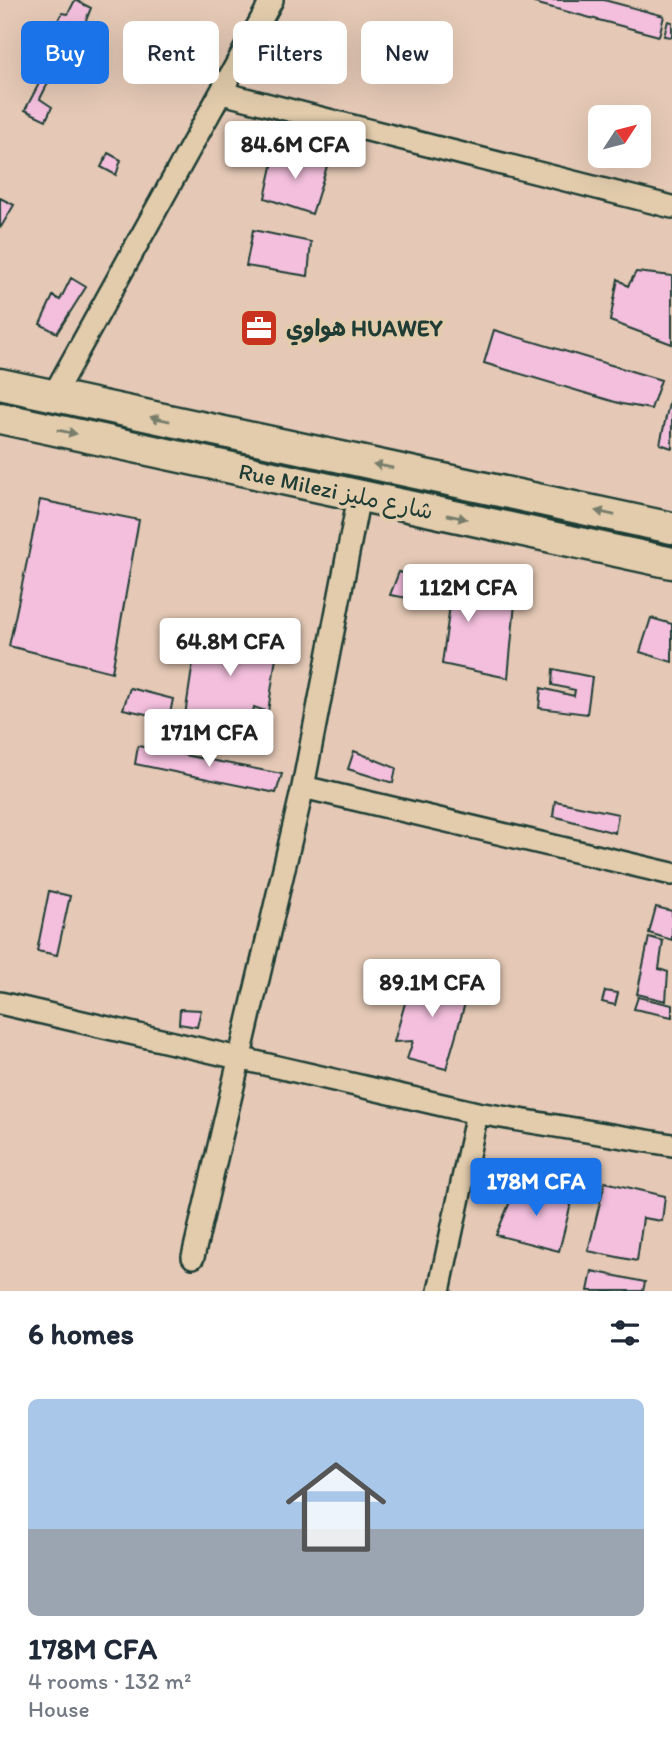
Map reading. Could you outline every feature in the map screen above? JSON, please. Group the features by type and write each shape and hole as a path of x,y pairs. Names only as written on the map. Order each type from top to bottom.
{"street":[{"path":"53,396 272,0"},
{"path":"222,93 672,207"},
{"name":"Rue Milezi شارع مليز","path":"0,384 672,528"},
{"name":"Rue Milezi شارع مليز","path":"0,418 672,563"},
{"path":"192,1257 303,787 359,496"},
{"path":"303,787 672,874"},
{"path":"0,1003 477,1113 672,1145"},
{"path":"439,1291 477,1113"}],"building":[{"path":"75,0 91,8 86,21 58,21 62,13 68,14"},
{"path":"535,0 604,0 664,16 659,36 534,3"},
{"path":"668,21 672,22 672,37 664,36"},
{"path":"39,84 48,84 40,99 52,107 46,120 25,110"},
{"path":"276,148 327,166 312,214 265,198"},
{"path":"108,153 121,160 116,175 101,167"},
{"path":"0,198 14,205 1,227 0,226"},
{"path":"253,230 311,242 308,276 246,266"},
{"path":"636,272 672,276 672,344 610,321 618,279 628,286"},
{"path":"71,278 86,287 57,333 40,324 53,296 60,300"},
{"path":"494,330 661,380 651,409 622,404 484,363"},
{"path":"672,390 672,448 660,444"},
{"path":"40,500 139,520 112,672 9,646"},
{"path":"399,572 515,603 508,678 442,664 450,605 390,595"},
{"path":"651,618 672,624 672,662 640,652"},
{"path":"199,622 279,637 268,712 254,707 248,738 184,722"},
{"path":"553,669 592,677 587,714 539,708 541,688 574,696 575,690 552,685"},
{"path":"130,688 173,699 169,719 123,709"},
{"path":"138,746 282,774 276,793 135,764"},
{"path":"354,751 396,768 393,783 348,769"},
{"path":"555,801 618,814 615,833 553,816"},
{"path":"49,891 70,896 57,955 37,951"},
{"path":"656,907 672,911 672,940 649,933"},
{"path":"649,937 663,941 659,969 668,972 666,1001 637,994"},
{"path":"418,972 470,986 446,1069 407,1059 413,1041 394,1042 407,996 418,999 420,987 410,986"},
{"path":"605,991 618,993 615,1005 602,1002"},
{"path":"638,997 672,1005 672,1017 634,1009"},
{"path":"180,1009 201,1010 197,1027 179,1024"},
{"path":"605,1182 665,1196 662,1221 643,1218 637,1261 588,1251"},
{"path":"517,1185 572,1200 559,1251 496,1235"},
{"path":"592,1271 645,1282 643,1291 588,1291"}],"place":[{"name":"هواوي HUAWEY","path":"259,328"}]}
